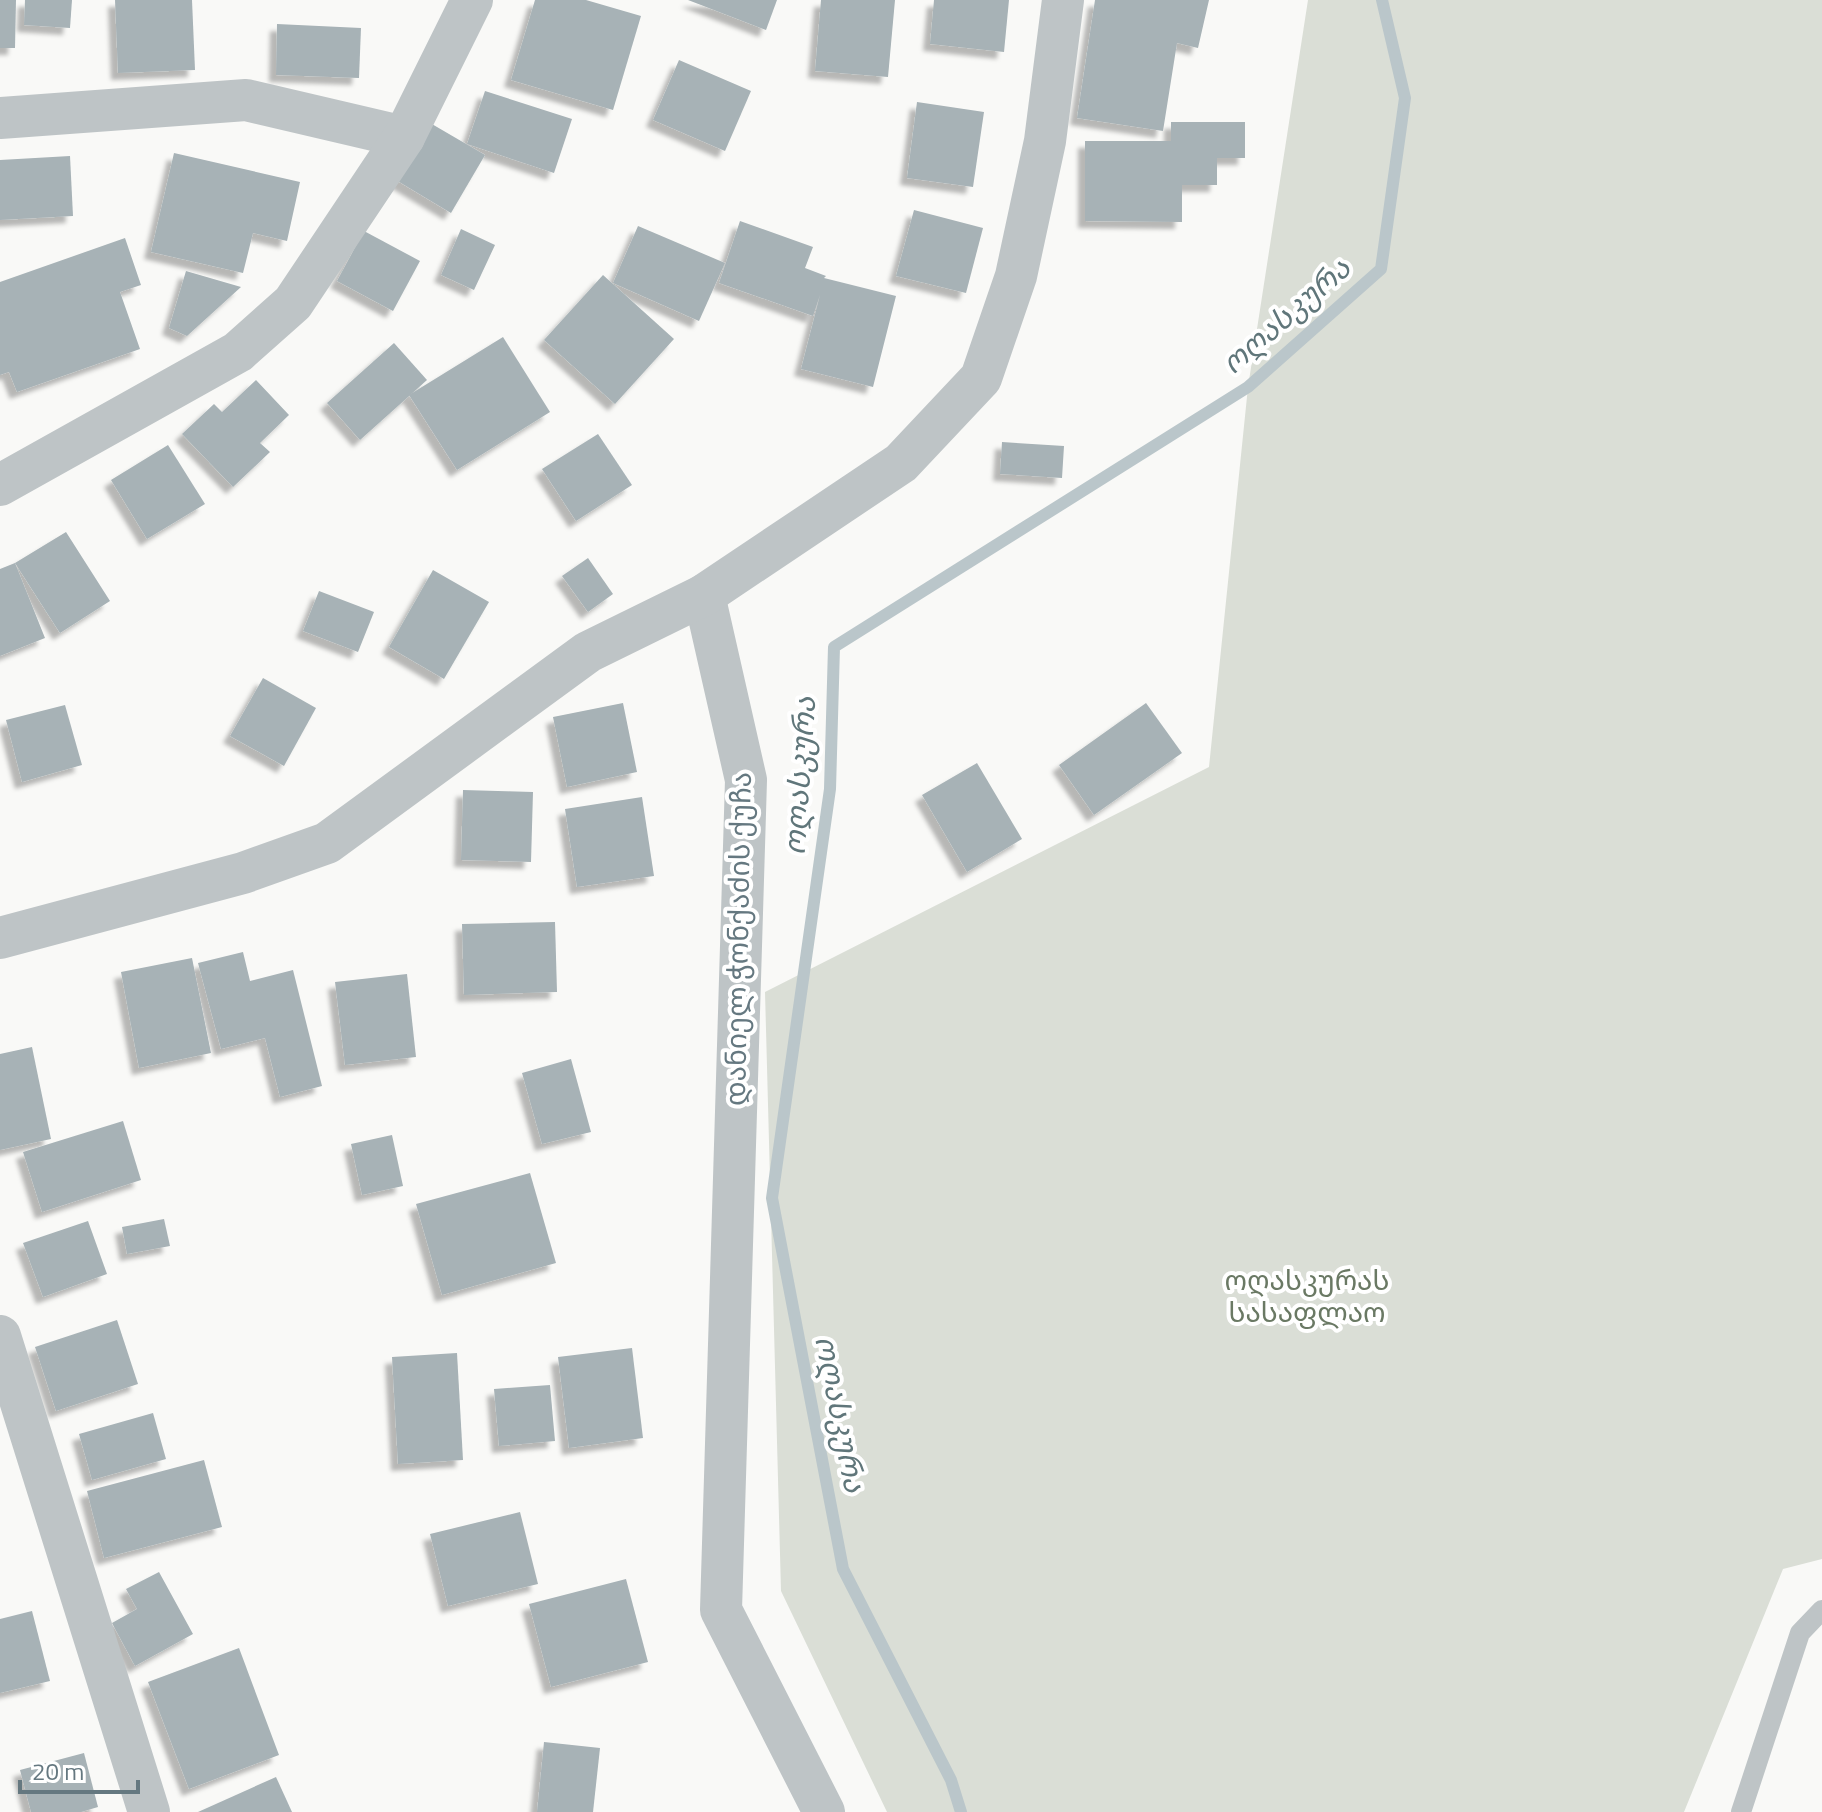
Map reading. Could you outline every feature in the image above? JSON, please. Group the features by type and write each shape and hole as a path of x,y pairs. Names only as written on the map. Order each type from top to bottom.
{"street":[{"path":"0,485 238,352 293,303 404,137 472,0"},
{"path":"0,938 243,873 327,843 588,652 704,595 901,463 981,378 1016,276 1045,141 1063,0"},
{"path":"0,118 246,100 404,137"},
{"name":"დანიელ ჭონქაძის ქუჩა","path":"704,595 746,780 721,1610 824,1812"},
{"path":"0,1336 149,1812"}],"lane":[{"path":"1741,1812 1800,1633 1822,1610"}],"green space":[{"name":"ოღასკურას სასაფლაო","path":"1308,0 1822,0 1822,1559 1783,1569 1684,1812 887,1812 781,1591 765,992 1209,767 1248,387"}],"building":[{"path":"0,0 16,0 15,48 0,48"},
{"path":"25,0 72,0 70,28 24,25"},
{"path":"115,0 192,0 195,70 118,73"},
{"path":"535,0 586,0 641,16 613,110 511,80"},
{"path":"688,0 777,0 766,30"},
{"path":"821,0 895,0 888,77 815,71"},
{"path":"934,0 1009,0 1004,52 930,44"},
{"path":"1095,0 1209,0 1198,48 1177,43 1163,131 1077,118"},
{"path":"277,24 361,28 359,78 276,75"},
{"path":"679,60 751,91 725,151 653,120"},
{"path":"485,91 572,119 554,173 467,144"},
{"path":"917,102 984,112 973,187 907,178"},
{"path":"425,120 485,155 451,213 391,177"},
{"path":"1171,122 1245,122 1245,158 1217,158 1217,185 1182,185 1182,222 1085,221 1085,141 1171,141"},
{"path":"174,153 300,182 287,241 253,233 243,273 151,252"},
{"path":"70,156 73,216 0,220 0,160"},
{"path":"914,210 983,228 966,293 896,276"},
{"path":"740,221 813,247 805,268 826,276 824,278 896,296 873,387 801,369 820,295 813,316 719,283"},
{"path":"638,226 725,263 699,321 613,283"},
{"path":"461,229 495,245 474,290 441,275"},
{"path":"364,231 420,261 393,311 337,281"},
{"path":"125,238 141,285 120,292 140,349 17,392 9,372 0,375 0,282"},
{"path":"186,271 241,287 187,336 169,328"},
{"path":"603,275 674,339 615,404 544,340"},
{"path":"503,337 550,412 457,470 409,395"},
{"path":"394,343 427,380 360,440 327,403"},
{"path":"256,380 289,415 260,443 270,452 233,487 182,434 214,404 222,412"},
{"path":"598,434 632,485 576,521 542,469"},
{"path":"1002,442 1064,446 1062,478 1000,474"},
{"path":"168,445 205,504 147,539 111,480"},
{"path":"66,532 110,601 60,633 15,563"},
{"path":"588,558 613,594 588,612 562,576"},
{"path":"15,563 45,638 0,656 0,569"},
{"path":"433,570 489,602 444,679 389,647"},
{"path":"319,591 374,612 358,652 303,631"},
{"path":"263,678 316,708 284,766 230,736"},
{"path":"623,703 637,772 567,787 553,717"},
{"path":"1146,703 1182,753 1094,815 1059,765"},
{"path":"65,705 82,765 22,782 6,720"},
{"path":"977,763 1022,839 967,872 922,795"},
{"path":"463,790 533,792 531,862 461,860"},
{"path":"642,797 654,876 577,887 565,809"},
{"path":"555,922 557,992 464,995 462,924"},
{"path":"243,952 250,981 293,970 322,1086 280,1097 265,1038 221,1049 198,963"},
{"path":"192,958 211,1053 139,1068 121,972"},
{"path":"407,974 416,1057 345,1065 335,982"},
{"path":"32,1047 51,1139 0,1150 0,1054"},
{"path":"571,1059 591,1132 542,1144 522,1073"},
{"path":"123,1121 141,1180 42,1212 23,1152"},
{"path":"392,1135 403,1186 362,1195 351,1144"},
{"path":"530,1173 556,1263 442,1295 416,1204"},
{"path":"164,1219 170,1246 127,1254 122,1227"},
{"path":"88,1221 107,1274 43,1297 23,1243"},
{"path":"117,1320 138,1384 56,1411 35,1347"},
{"path":"632,1348 643,1438 569,1448 558,1357"},
{"path":"457,1353 463,1460 398,1464 392,1357"},
{"path":"550,1385 555,1441 499,1446 494,1389"},
{"path":"153,1413 166,1459 92,1480 79,1434"},
{"path":"204,1460 222,1527 104,1558 87,1491"},
{"path":"520,1512 538,1584 448,1606 430,1534"},
{"path":"159,1572 193,1634 135,1666 112,1623 137,1609 126,1589"},
{"path":"626,1579 648,1662 551,1687 529,1604"},
{"path":"32,1611 50,1681 0,1693 0,1619"},
{"path":"239,1648 279,1755 189,1789 148,1682"},
{"path":"544,1742 600,1748 593,1812 537,1812"},
{"path":"84,1753 98,1807 81,1812 31,1812 20,1770"},
{"path":"276,1777 292,1812 198,1812"}],"waterway":[{"name":"ოღასკურა","path":"961,1812 951,1780 843,1569 772,1198 830,789 834,647 1248,387 1381,269 1405,98 1382,0"}]}
